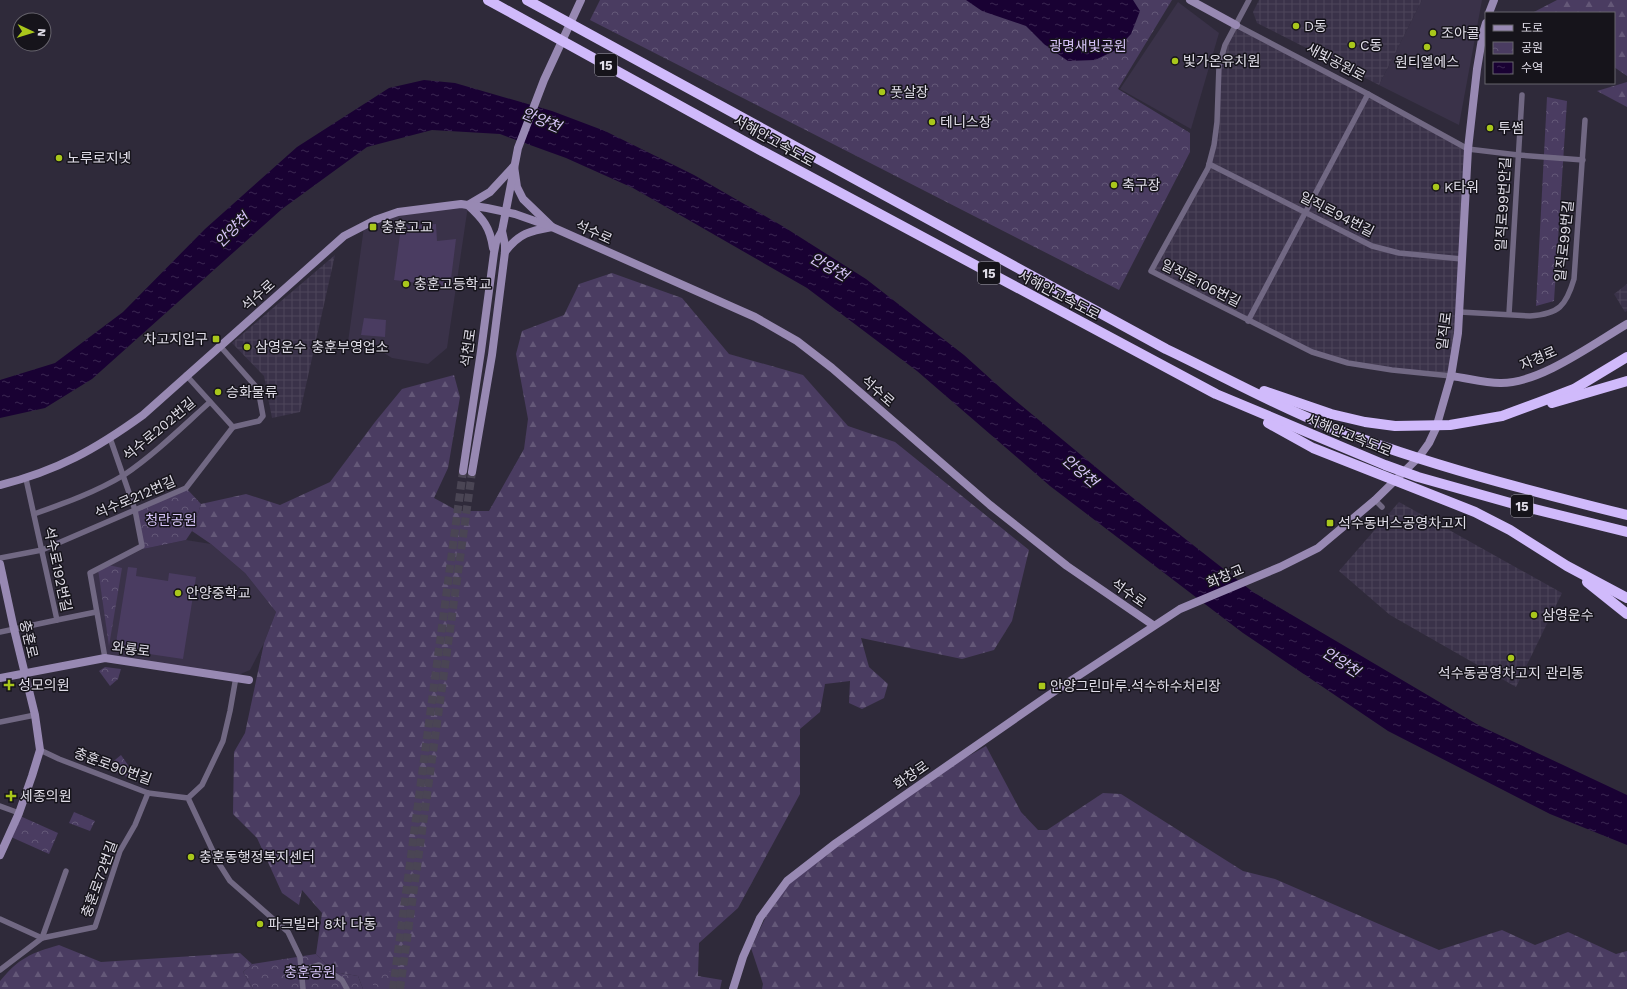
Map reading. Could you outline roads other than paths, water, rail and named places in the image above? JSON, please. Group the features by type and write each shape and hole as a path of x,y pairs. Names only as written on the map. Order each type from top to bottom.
{"highway":[{"name":"서해안고속도로","path":"488,0 723,130 1216,394 1382,469 1418,477 1514,504 1627,532"},
{"name":"서해안고속도로","path":"527,0 1166,349 1262,396 1330,426 1396,452 1519,488 1627,515"},
{"path":"1502,416 1574,389 1627,357"},
{"path":"1223,376 1331,414 1365,422 1395,426 1450,425 1502,416 1546,405 1627,381"},
{"path":"1382,469 1411,487 1475,512 1503,526 1567,566 1627,598"},
{"path":"1567,566 1627,614"}],"street":[{"name":"석천로","path":"502,231 505,252 492,355 467,471 494,252 496,242 502,231 518,148 544,80 581,0"},
{"name":"새빛공원로","path":"1190,0 1368,94 1468,149"},
{"name":"일직로106번길","path":"1248,0 1225,45 1219,66 1217,122 1214,144 1208,168 1151,271 1312,352 1348,363 1392,370 1451,376"},
{"path":"1489,12 1494,0"},
{"name":"일직로","path":"1280,567 1318,548 1375,500 1419,457 1429,443 1436,428 1451,376 1460,312 1468,149 1477,69 1485,26"},
{"path":"1248,321 1368,94"},
{"name":"일직로99번안길","path":"1509,314 1522,95"},
{"name":"일직로99번길","path":"1460,312 1535,315 1553,311 1562,306 1570,292 1574,279 1585,120"},
{"path":"1468,149 1518,155 1583,160"},
{"name":"일직로94번길","path":"1209,164 1372,246 1399,253 1462,258"},
{"path":"494,252 490,230 479,215 468,205 490,192 514,166"},
{"path":"514,166 517,187 523,198 552,227"},
{"name":"석수로","path":"0,485 26,479 51,470 82,455 110,438 142,415 344,236 375,220 398,212 441,206 468,205 506,212 552,227 755,317 797,341 832,368 990,505 1067,566 1154,625"},
{"path":"505,252 509,246 523,234 531,230 552,227"},
{"name":"자경로","path":"1451,376 1500,383 1511,383 1527,379 1558,364 1627,324"},
{"path":"186,375 233,427 260,421 263,416 258,389 220,346"},
{"name":"석수로202번길","path":"34,514 88,494 123,475 160,448 210,402"},
{"name":"석수로212번길","path":"0,558 42,550 186,488 233,427"},
{"name":"석수로202번길","path":"105,658 90,572 142,546 135,510 110,438"},
{"name":"석수로192번길","path":"0,632 57,620 26,479"},
{"path":"1375,500 1382,507"},
{"name":"충훈로","path":"0,564 24,673 35,715 40,750 19,813 0,855"},
{"name":"화창교","path":"1154,625 1180,609 1280,567"},
{"path":"57,620 96,612"},
{"name":"화창로","path":"733,989 743,957 760,918 787,881 836,843 1154,625"},
{"name":"와룡로","path":"0,678 105,658 248,680"},
{"path":"236,677 223,741 202,785 188,798 218,862 230,881 288,932 300,957 303,989"},
{"path":"0,722 35,715"},
{"name":"충훈로90번길","path":"40,750 59,759 148,793 188,798"},
{"name":"충훈로72번길","path":"42,938 95,927 120,851 135,825 148,793"},
{"path":"0,806 19,813"},
{"path":"0,970 42,938 66,871"},
{"path":"0,919 42,938"},
{"path":"302,970 319,965 342,980 347,989"}],"water":[{"path":"966,0 1133,0 1140,11 1131,34 1116,50 1095,60 1068,61 1045,45 1026,26 982,11"},
{"name":"안양천","path":"424,80 455,83 552,111 605,131 694,175 784,227 866,279 964,355 1004,391 1128,494 1253,592 1480,726 1627,795 1627,845 1550,814 1388,731 1243,633 1050,486 917,371 807,288 633,188 566,158 500,134 432,130 367,147 282,209 92,379 45,408 0,418 0,380 55,363 123,312 205,229 297,147 389,88"}],"tunnel":[{"path":"393,989 463,471"},
{"path":"400,989 472,472"}],"place":[{"name":"D동","path":"1296,26"},
{"name":"조아콜","path":"1433,33"},
{"name":"C동","path":"1352,45"},
{"name":"원티엘에스","path":"1427,47"},
{"name":"빛가온유치원","path":"1175,61"},
{"name":"풋살장","path":"882,92"},
{"name":"테니스장","path":"932,122"},
{"name":"투썸","path":"1490,128"},
{"name":"노루로지넷","path":"59,158"},
{"name":"축구장","path":"1114,185"},
{"name":"K타워","path":"1436,187"},
{"name":"충훈고교","path":"373,227"},
{"name":"충훈고등학교","path":"406,284"},
{"name":"차고지입구","path":"216,339"},
{"name":"삼영운수 충훈부영업소","path":"247,347"},
{"name":"승화물류","path":"218,392"},
{"name":"석수동버스공영차고지","path":"1330,523"},
{"name":"안양중학교","path":"178,593"},
{"name":"삼영운수","path":"1534,615"},
{"name":"석수동공영차고지 관리동","path":"1511,658"},
{"name":"성모의원","path":"9,685"},
{"name":"안양그린마루.석수하수처리장","path":"1042,686"},
{"name":"세종의원","path":"11,796"},
{"name":"충훈동행정복지센터","path":"191,857"},
{"name":"파크빌라 8차 다동","path":"260,924"}],"park label":[{"name":"광명새빛공원","path":"1088,46"},
{"name":"청란공원","path":"171,520"},
{"name":"충훈공원","path":"310,972"}]}
